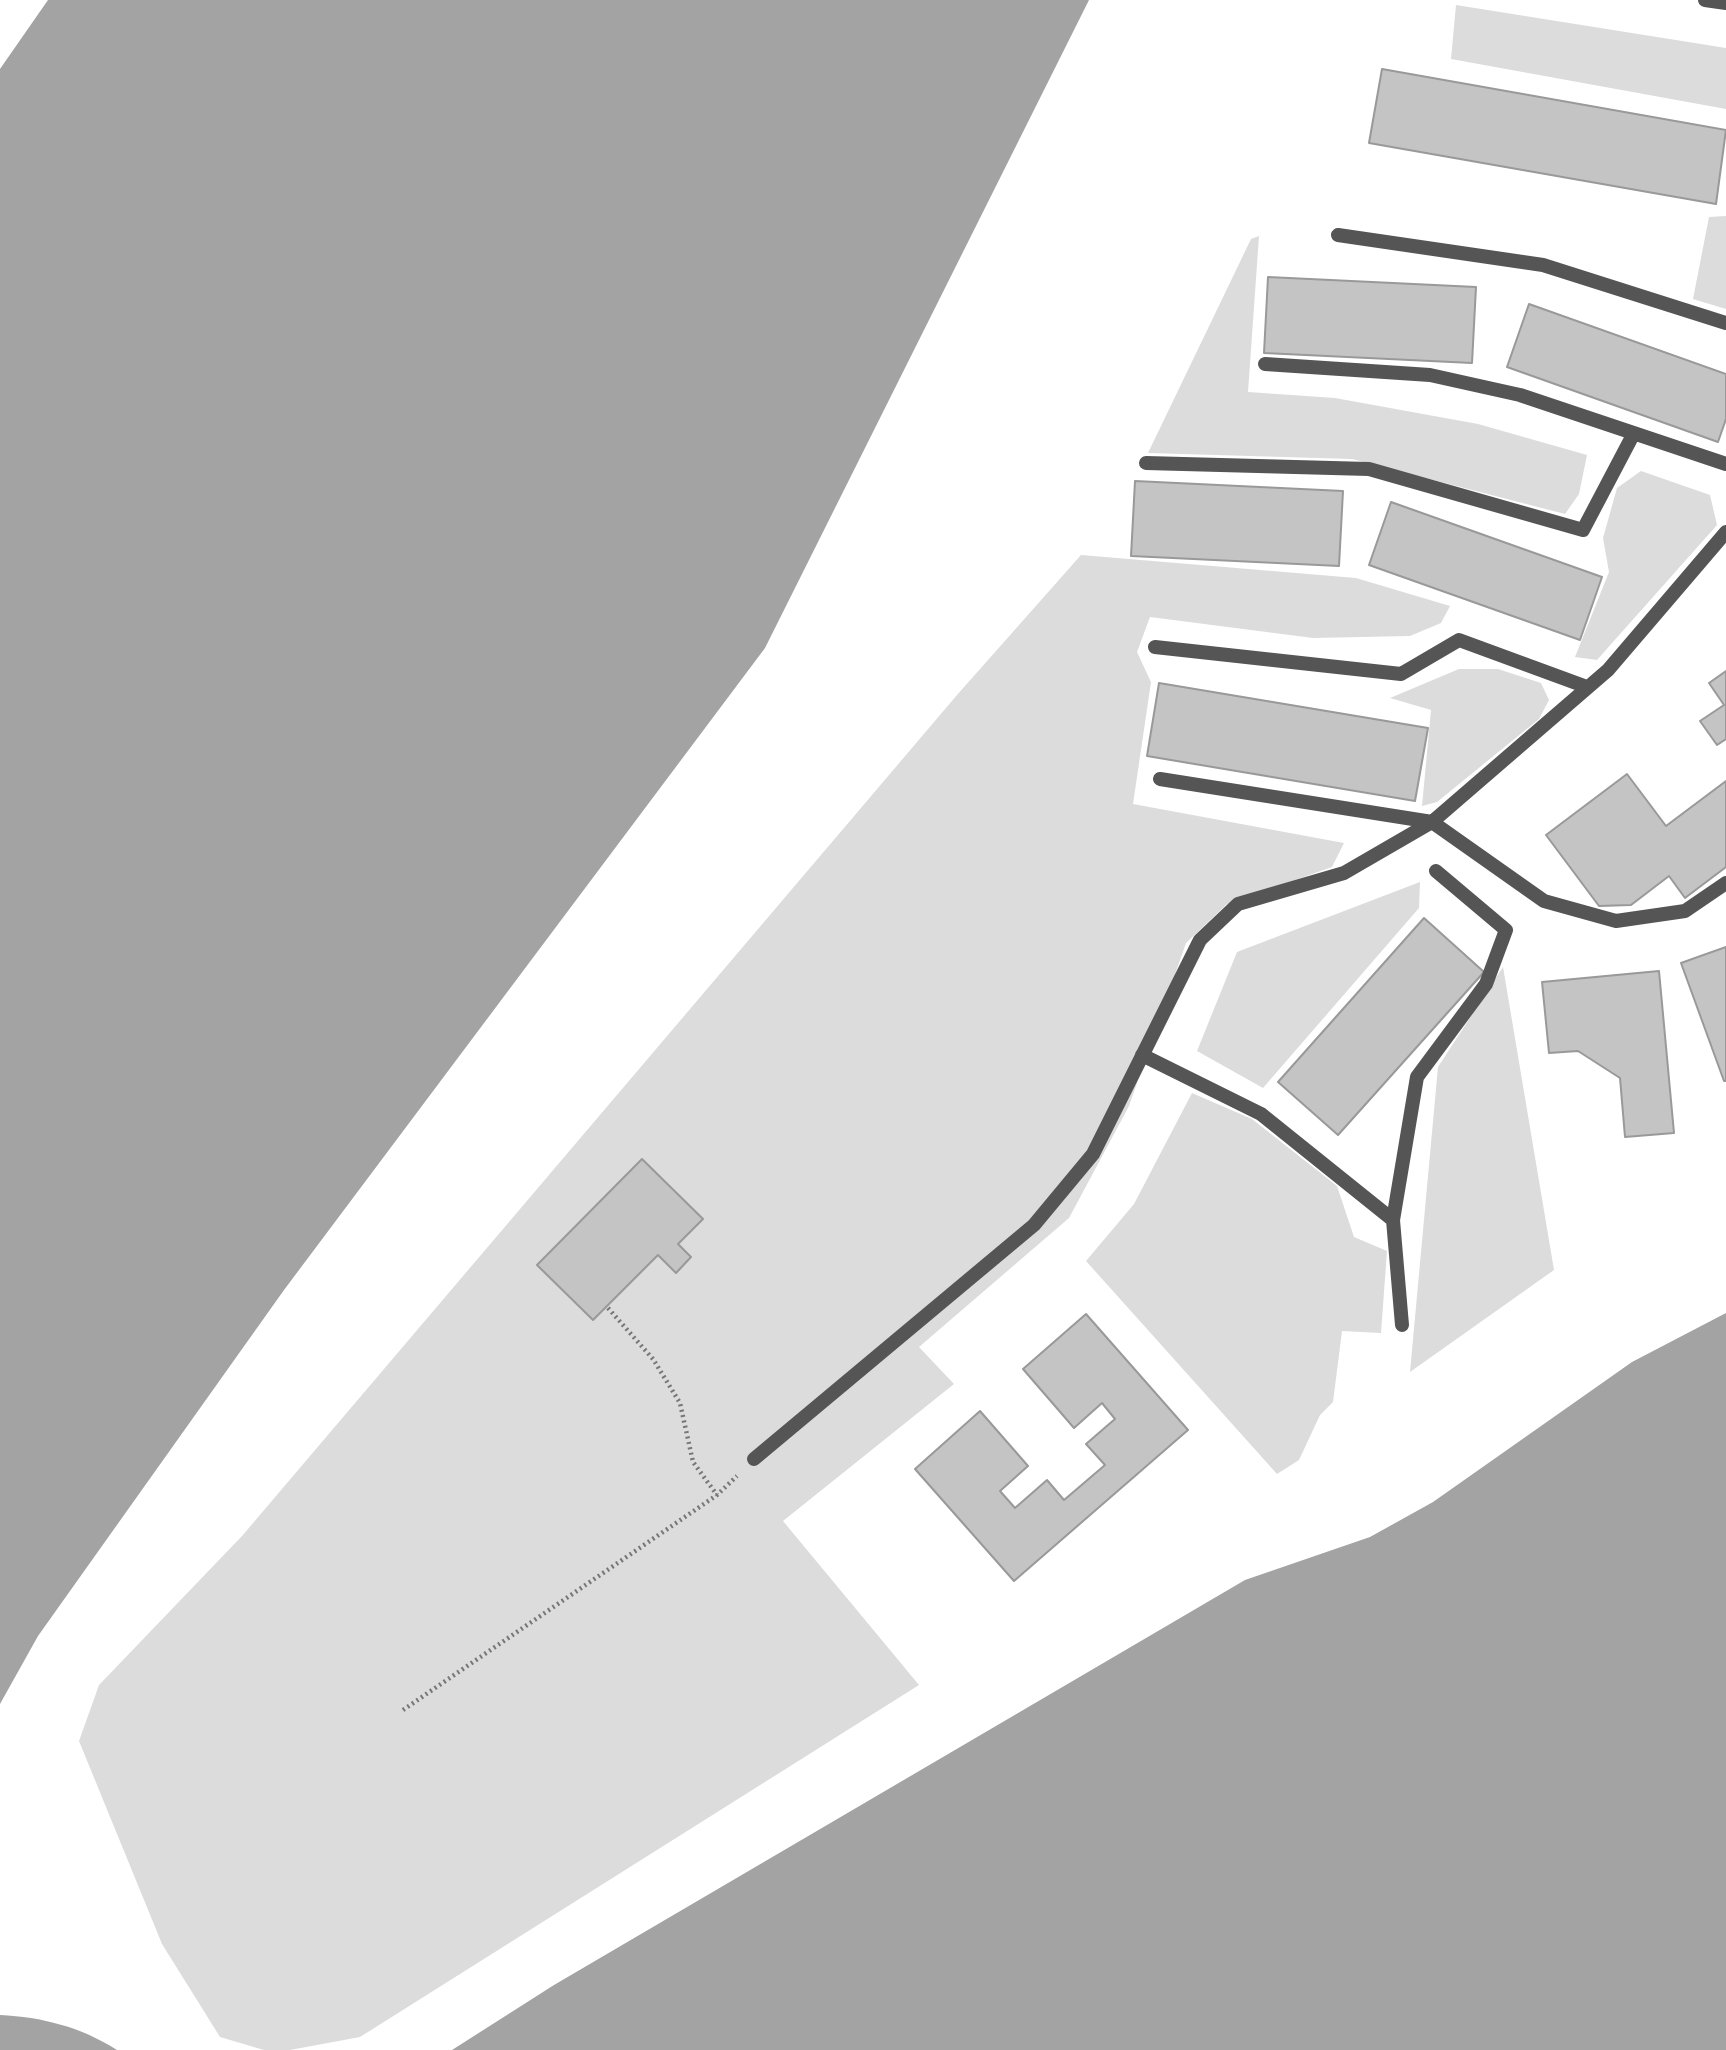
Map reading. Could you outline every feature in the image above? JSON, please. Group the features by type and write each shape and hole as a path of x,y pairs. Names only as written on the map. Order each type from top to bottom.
{"street":[{"path":"1705,0 1726,3"},
{"path":"1338,235 1543,265 1726,323"},
{"path":"1265,365 1430,375 1520,395 1726,464"},
{"path":"1146,463 1369,469 1583,530 1634,433"},
{"path":"754,1459 1034,1225 1093,1154 1200,940 1238,904 1344,873 1433,822 1608,670 1726,532"},
{"path":"1155,647 1401,674 1459,640 1587,687"},
{"path":"1160,779 1433,822 1544,901 1616,921 1685,911 1726,883"},
{"path":"1402,1325 1393,1220 1417,1077 1486,985 1506,930 1436,872"},
{"path":"1142,1055 1261,1114 1393,1220"}],"path":[{"path":"608,1308 653,1359 680,1404 693,1462 717,1495"},
{"path":"403,1710 717,1495 754,1459"}],"shaded area":[{"path":"48,0 1089,0 765,648 284,1290 38,1636 0,1704 0,69"},
{"path":"1456,5 1726,48 1726,109 1451,59"},
{"path":"1726,216 1726,309 1693,299 1709,217"},
{"path":"1259,236 1248,392 1335,398 1478,424 1587,455 1579,494 1565,514 1352,459 1148,453 1251,239"},
{"path":"1641,471 1710,495 1717,525 1597,660 1575,657 1609,572 1603,538 1617,488"},
{"path":"1081,555 1356,578 1450,606 1441,623 1410,636 1313,638 1150,617 1137,652 1151,682 1133,804 1344,843 1332,867 1227,904 1186,943 1129,1106 1069,1218 919,1347 954,1384 783,1521 919,1685 360,2037 290,2050 264,2050 220,2037 162,1944 79,1741 99,1685 242,1536 957,695"},
{"path":"1459,669 1498,669 1541,683 1549,700 1539,719 1437,802 1422,806 1431,710 1390,698"},
{"path":"1420,882 1419,908 1263,1088 1197,1051 1237,952"},
{"path":"1503,967 1554,1270 1410,1372 1438,1067"},
{"path":"1192,1093 1252,1119 1337,1186 1354,1237 1387,1251 1381,1333 1342,1331 1333,1402 1320,1415 1299,1460 1277,1474 1086,1261 1134,1204"},
{"path":"1726,1313 1726,2050 452,2050 554,1985 1245,1580 1370,1537 1433,1502 1632,1362"},
{"path":"0,2015 31,2018 75,2029 117,2050 0,2050"}],"building":[{"path":"1382,69 1726,130 1716,204 1369,143"},
{"path":"1268,277 1476,287 1472,363 1264,353"},
{"path":"1529,304 1726,374 1726,419 1718,442 1507,367"},
{"path":"1135,481 1343,491 1339,566 1131,556"},
{"path":"1391,502 1602,577 1580,640 1369,565"},
{"path":"1726,671 1726,739 1717,745 1700,721 1724,705 1709,683"},
{"path":"1159,683 1428,728 1415,801 1147,756"},
{"path":"1627,774 1666,826 1726,781 1726,867 1685,898 1669,876 1631,905 1599,906 1546,835"},
{"path":"1424,918 1484,972 1338,1135 1278,1082"},
{"path":"1726,947 1726,1081 1724,1081 1681,963"},
{"path":"1659,971 1674,1133 1625,1137 1620,1078 1578,1051 1549,1053 1542,982"},
{"path":"642,1159 703,1219 678,1244 691,1257 676,1273 658,1255 593,1320 537,1265"},
{"path":"1086,1314 1188,1430 1014,1581 915,1469 980,1411 1028,1466 1000,1491 1015,1508 1047,1480 1064,1500 1105,1465 1086,1444 1115,1419 1102,1403 1074,1428 1023,1369"}]}
